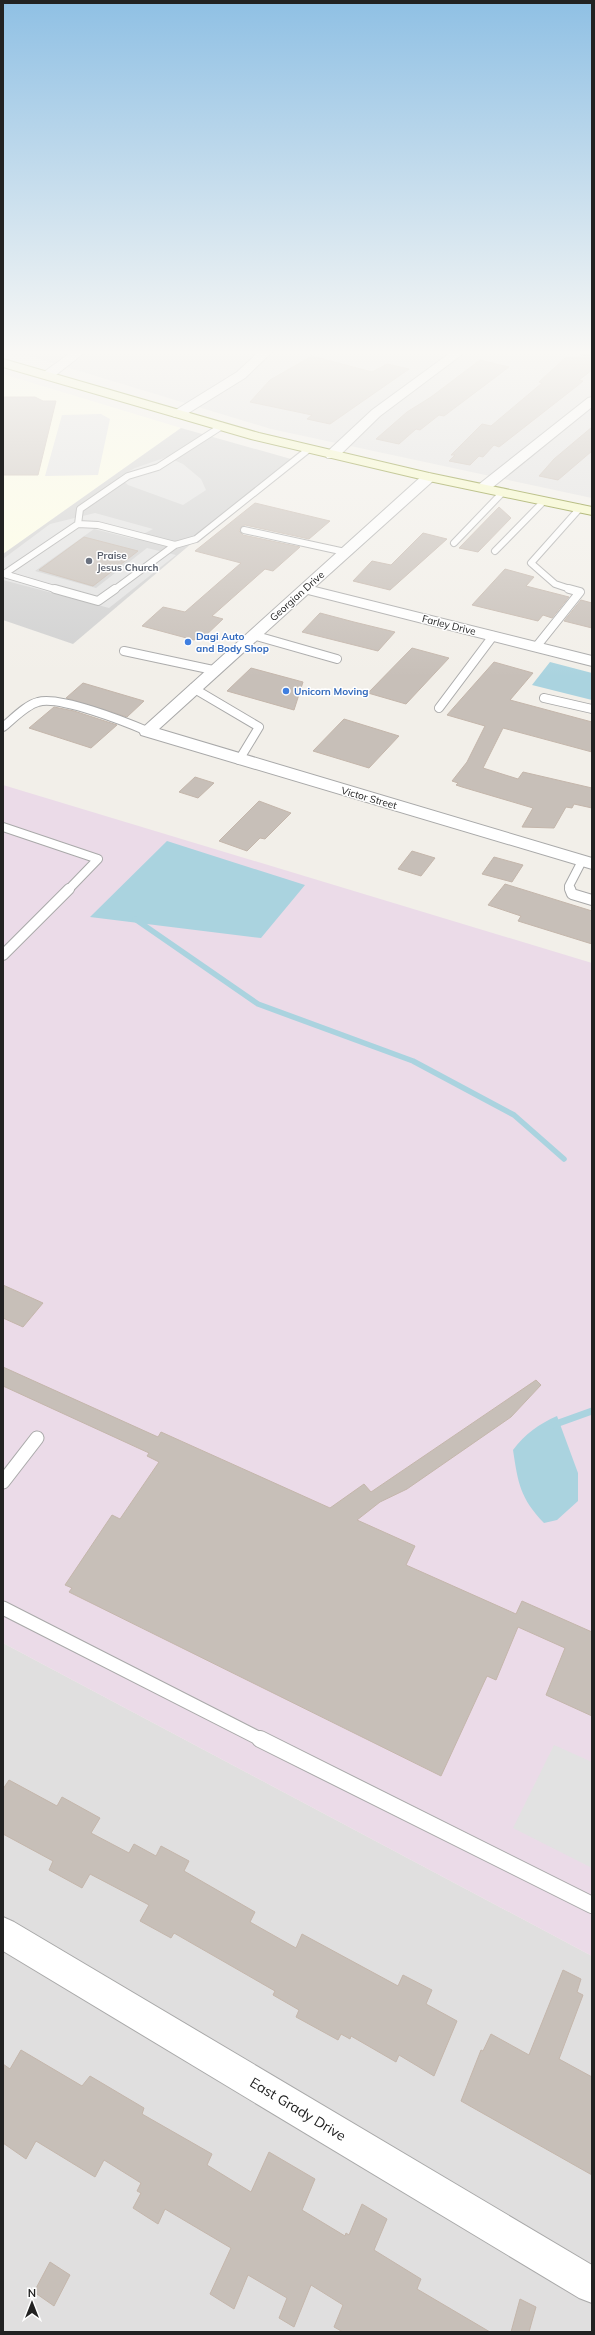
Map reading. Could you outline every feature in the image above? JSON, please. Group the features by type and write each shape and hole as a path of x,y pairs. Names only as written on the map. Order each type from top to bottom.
{"main road":[{"path":"349,459 586,510"}],"street":[{"path":"483,488 519,459"},
{"name":"Georgian Drive","path":"148,731 193,688 305,590 429,477"},
{"name":"Farley Drive","path":"305,590 592,661"},
{"name":"Victor Street","path":"148,731 239,760 587,862"},
{"name":"East Grady Drive","path":"3,1933 592,2286"}],"lane":[{"path":"78,524 80,509 128,476 158,467 171,459"},
{"path":"175,545 98,525 78,524 4,574 98,601 175,545 196,539 296,459"},
{"path":"454,543 503,492"},
{"path":"495,551 544,501"},
{"path":"536,647 580,592 555,584 531,563 586,510"},
{"path":"244,530 345,552"},
{"path":"253,635 337,659"},
{"path":"439,708 493,636"},
{"path":"124,651 213,670"},
{"path":"193,688 259,727 239,760"},
{"path":"544,698 592,709"},
{"path":"3,727 36,702 49,699 124,721 148,731"},
{"path":"3,827 98,859 3,955"},
{"path":"587,862 569,886 572,894 592,900"},
{"path":"3,1482 37,1438"},
{"path":"3,1608 313,1766 592,1905"}],"shaded area":[{"path":"3,459 137,459 3,554"},
{"path":"50,459 101,459 98,475 45,476"},
{"path":"137,459 291,459 73,644 3,620 3,554"},
{"path":"161,459 171,459 183,464 201,479 206,490 183,505 128,485 119,477 135,468"},
{"path":"410,459 592,459 592,498"},
{"path":"95,513 153,529 134,539 94,529 35,571 96,588 147,548 176,555 109,608 3,580 3,559 50,524"},
{"path":"3,785 592,963 592,1956 3,1643"},
{"path":"3,1643 592,1956 592,2332 3,2332"},
{"path":"554,1745 592,1762 592,1868 513,1828"}],"water":[{"path":"550,662 592,673 592,700 532,685"},
{"path":"167,841 305,885 261,938 90,917"},
{"path":"557,1416 578,1473 578,1501 557,1520 544,1523 530,1506 521,1490 513,1450 522,1439 533,1430 544,1422"}],"building":[{"path":"3,459 42,459 38,475 3,475"},
{"path":"451,459 476,459 470,465 449,461"},
{"path":"554,459 583,459 558,480 539,476"},
{"path":"255,503 330,521 309,539 245,525 241,527 239,531 243,535 300,547 273,571 265,569 212,616 223,619 202,639 197,638 194,640 142,626 163,607 185,612 241,563 195,551"},
{"path":"499,507 511,518 478,552 459,548"},
{"path":"423,533 447,539 390,590 353,581 372,561 391,565"},
{"name":"Praise Jesus Church","path":"84,537 138,551 93,586 39,570"},
{"path":"505,569 534,577 526,586 569,597 552,618 543,615 538,621 472,605"},
{"path":"581,600 592,603 592,628 564,621"},
{"path":"320,613 395,632 378,651 302,632"},
{"path":"412,648 449,658 406,704 368,693"},
{"path":"494,662 533,673 510,700 592,722 592,752 503,728 483,768 518,779 523,772 592,788 592,808 574,804 572,808 566,807 554,828 522,827 533,808 456,785 458,783 452,781 467,762 485,726 447,715"},
{"path":"251,668 303,682 294,710 227,691"},
{"path":"83,683 144,701 127,717 66,698"},
{"path":"54,707 74,711 117,725 91,748 29,728"},
{"path":"344,719 399,736 369,768 313,751"},
{"path":"195,777 214,783 198,798 179,792"},
{"path":"259,801 291,813 265,839 260,838 247,851 219,841"},
{"path":"412,851 435,858 421,876 398,869"},
{"path":"494,857 523,865 512,882 482,874"},
{"path":"505,884 592,911 592,944 518,921 521,916 488,905"},
{"path":"3,1285 43,1303 23,1327 3,1318"},
{"path":"3,1367 158,1437 161,1432 330,1508 364,1484 371,1492 536,1380 541,1385 511,1417 407,1489 380,1502 357,1520 415,1546 406,1565 516,1614 522,1601 592,1632 592,1716 546,1695 565,1648 518,1627 496,1680 487,1676 441,1776 69,1592 72,1588 65,1585 112,1515 120,1519 159,1462 147,1456 149,1453 3,1386"},
{"path":"9,1780 57,1806 62,1797 100,1818 91,1833 129,1853 134,1844 156,1856 161,1846 189,1861 184,1871 255,1912 250,1922 296,1948 302,1934 398,1986 403,1975 432,1990 426,2004 457,2021 434,2076 399,2055 396,2062 351,2036 350,2039 341,2034 338,2040 296,2017 299,2010 273,1995 275,1991 174,1933 171,1938 140,1921 149,1905 90,1874 82,1888 49,1870 53,1861 3,1834 3,1789"},
{"path":"563,1970 581,1979 577,1992 583,1995 559,2059 592,2077 592,2175 461,2101 481,2050 483,2051 491,2034 529,2055"},
{"path":"21,2050 82,2086 90,2076 144,2108 142,2114 212,2154 207,2165 251,2192 269,2152 315,2179 302,2210 345,2236 346,2233 349,2235 362,2204 387,2219 374,2250 421,2279 417,2289 490,2332 343,2332 334,2327 343,2305 311,2285 294,2327 279,2318 287,2298 248,2275 234,2309 210,2294 231,2248 165,2209 158,2224 133,2208 141,2193 137,2191 141,2183 104,2160 95,2177 36,2141 26,2159 3,2143 3,2064 10,2069"},
{"path":"50,2262 70,2275 54,2306 34,2292"},
{"path":"520,2299 536,2307 529,2332 511,2332"}],"waterway":[{"path":"135,919 258,1004 413,1061 514,1115 564,1159"},
{"path":"553,1425 592,1411"}],"place":[{"name":"Praise Jesus Church","path":"89,561"},
{"name":"Dagi Auto and Body Shop","path":"188,642"},
{"name":"Unicorn Moving","path":"286,691"}]}
